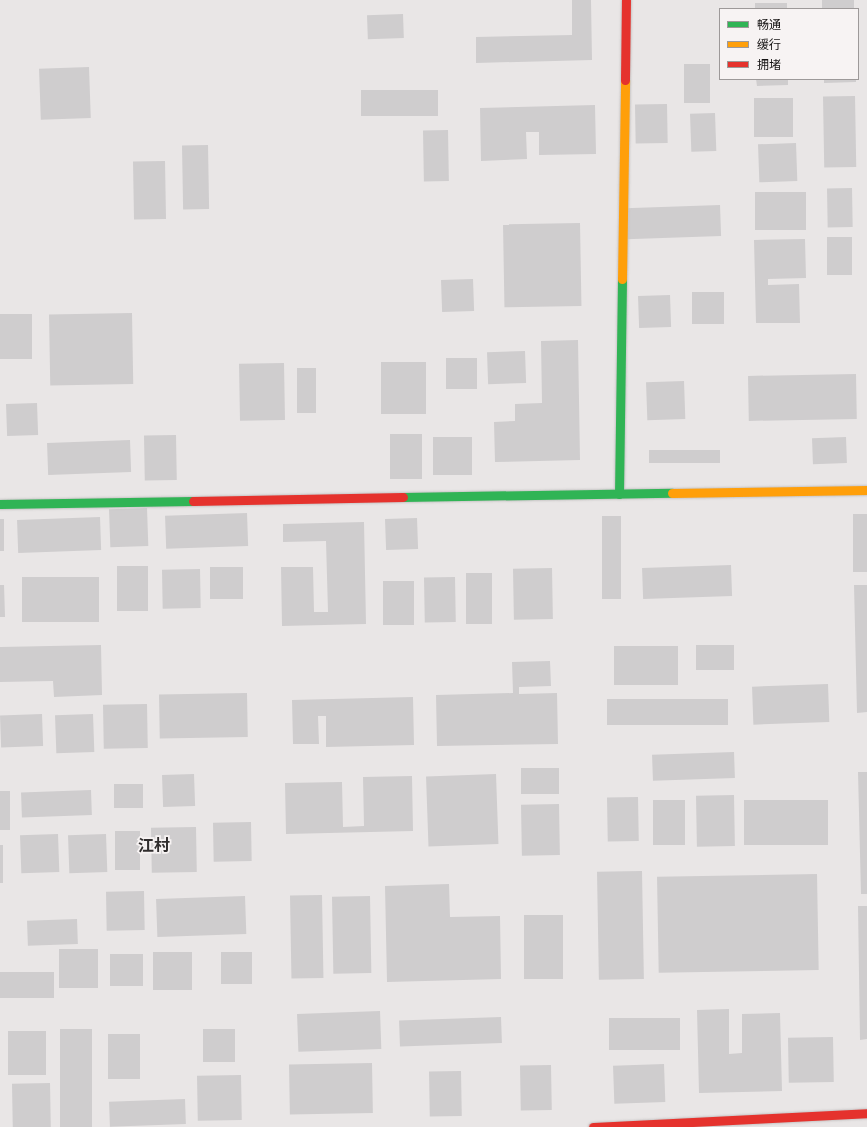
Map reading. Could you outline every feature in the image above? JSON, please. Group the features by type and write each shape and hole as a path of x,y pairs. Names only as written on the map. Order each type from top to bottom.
{"street":[{"path":"619,494 626,0"},
{"path":"0,504 867,490"},
{"path":"593,1127 867,1113"}],"building":[{"path":"572,0 591,0 592,60 476,63 476,37 572,35"},
{"path":"822,0 854,0 854,8 822,8"},
{"path":"755,3 787,3 787,8 755,8"},
{"path":"403,14 404,38 368,39 367,15"},
{"path":"684,64 710,64 710,103 684,103"},
{"path":"89,67 91,118 41,120 39,69"},
{"path":"756,80 788,80 788,85 757,86"},
{"path":"824,80 856,80 856,82 824,83"},
{"path":"361,90 438,90 438,116 361,116"},
{"path":"855,96 856,167 824,168 823,97"},
{"path":"754,98 793,98 793,137 754,137"},
{"path":"667,104 668,143 636,144 635,105"},
{"path":"595,105 596,154 539,155 539,132 526,132 527,159 481,161 480,108"},
{"path":"715,113 716,151 691,152 690,114"},
{"path":"423,130 448,130 449,181 424,181"},
{"path":"796,143 797,181 759,182 758,144"},
{"path":"182,145 208,145 209,209 183,209"},
{"path":"165,161 166,219 134,220 133,162"},
{"path":"827,188 852,188 853,227 828,227"},
{"path":"755,192 806,192 806,230 755,230"},
{"path":"720,205 721,236 626,239 625,208"},
{"path":"580,223 581,306 504,307 503,224"},
{"path":"827,237 852,237 852,275 827,275"},
{"path":"805,239 806,278 768,279 768,285 799,284 800,323 756,323 754,240"},
{"path":"473,279 474,311 442,312 441,280"},
{"path":"692,292 724,292 724,324 692,324"},
{"path":"670,295 671,327 639,328 638,296"},
{"path":"132,313 133,384 50,385 49,314"},
{"path":"0,314 32,314 32,359 0,359"},
{"path":"578,340 580,460 495,462 494,422 515,421 515,404 542,403 541,341"},
{"path":"525,351 526,383 488,384 487,352"},
{"path":"446,358 477,358 477,389 446,389"},
{"path":"381,362 426,362 426,414 381,414"},
{"path":"284,363 285,420 240,421 239,364"},
{"path":"297,368 316,368 316,413 297,413"},
{"path":"856,374 857,419 749,421 748,376"},
{"path":"684,381 685,419 647,420 646,382"},
{"path":"37,403 38,435 7,436 6,404"},
{"path":"390,434 422,434 422,479 390,479"},
{"path":"176,435 177,480 145,481 144,436"},
{"path":"433,437 472,437 472,475 433,475"},
{"path":"846,437 847,463 813,464 812,438"},
{"path":"130,440 131,472 48,475 47,443"},
{"path":"649,450 720,450 720,463 649,463"},
{"path":"147,508 148,546 110,547 109,509"},
{"path":"247,513 248,546 166,549 165,516"},
{"path":"853,514 867,514 867,572 853,572"},
{"path":"602,516 621,516 621,599 602,599"},
{"path":"100,517 101,550 18,553 17,520"},
{"path":"417,518 418,549 386,550 385,519"},
{"path":"0,519 4,519 4,551 0,551"},
{"path":"364,522 366,624 282,626 281,567 313,567 314,612 328,612 326,541 283,542 283,524"},
{"path":"731,565 732,596 643,599 642,568"},
{"path":"117,566 148,566 148,611 117,611"},
{"path":"210,567 243,567 243,599 210,599"},
{"path":"552,568 553,619 514,620 513,569"},
{"path":"200,569 201,608 163,609 162,570"},
{"path":"466,573 492,573 492,624 466,624"},
{"path":"22,577 99,577 99,622 22,622"},
{"path":"455,577 456,622 425,623 424,578"},
{"path":"383,581 414,581 414,625 383,625"},
{"path":"0,585 4,585 5,617 0,617"},
{"path":"854,585 867,585 867,712 857,713"},
{"path":"101,645 102,695 54,697 53,681 0,682 0,647"},
{"path":"696,645 734,645 734,670 696,670"},
{"path":"614,646 678,646 678,685 614,685"},
{"path":"550,661 551,686 519,687 519,694 557,693 558,744 437,746 436,695 513,693 512,662"},
{"path":"828,684 829,722 753,725 752,687"},
{"path":"247,693 248,737 160,739 159,695"},
{"path":"413,697 414,745 326,747 326,716 318,716 319,744 293,744 292,700"},
{"path":"607,699 728,699 728,725 607,725"},
{"path":"147,704 148,748 104,749 103,705"},
{"path":"42,714 43,746 1,747 0,715"},
{"path":"93,714 94,752 56,753 55,715"},
{"path":"734,752 735,778 653,781 652,755"},
{"path":"521,768 559,768 559,794 521,794"},
{"path":"858,772 867,772 867,894 861,894"},
{"path":"194,774 195,806 163,807 162,775"},
{"path":"496,774 498,844 428,846 426,776"},
{"path":"412,776 413,831 286,834 285,783 342,782 343,827 364,826 363,777"},
{"path":"114,784 143,784 143,808 114,808"},
{"path":"91,790 92,815 22,817 21,792"},
{"path":"0,791 10,791 10,830 0,830"},
{"path":"734,795 735,846 697,847 696,796"},
{"path":"638,797 639,841 608,842 607,798"},
{"path":"653,800 685,800 685,845 653,845"},
{"path":"744,800 828,800 828,845 744,845"},
{"path":"559,804 560,855 522,856 521,805"},
{"path":"251,822 252,861 214,862 213,823"},
{"path":"196,827 197,872 152,873 151,828"},
{"path":"115,831 140,831 140,870 115,870"},
{"path":"58,834 59,872 21,873 20,835"},
{"path":"106,834 107,872 69,873 68,835"},
{"path":"0,845 3,845 3,883 0,883"},
{"path":"642,871 644,979 599,980 597,872"},
{"path":"817,874 819,970 659,973 657,877"},
{"path":"449,884 450,917 500,916 501,979 387,982 385,886"},
{"path":"144,891 145,930 107,931 106,892"},
{"path":"322,895 323,978 291,979 290,896"},
{"path":"245,896 246,934 157,937 156,899"},
{"path":"370,896 371,973 333,974 332,897"},
{"path":"858,906 867,906 867,1039 860,1040"},
{"path":"524,915 563,915 563,979 524,979"},
{"path":"77,919 78,944 28,946 27,921"},
{"path":"59,949 98,949 98,988 59,988"},
{"path":"153,952 192,952 192,990 153,990"},
{"path":"221,952 252,952 252,984 221,984"},
{"path":"110,954 143,954 143,986 110,986"},
{"path":"0,972 54,972 54,998 0,998"},
{"path":"729,1009 729,1054 742,1053 742,1014 780,1013 782,1091 699,1093 697,1010"},
{"path":"380,1011 381,1049 298,1052 297,1014"},
{"path":"501,1017 502,1043 400,1047 399,1021"},
{"path":"609,1018 680,1018 680,1050 609,1050"},
{"path":"60,1029 92,1029 92,1127 60,1127"},
{"path":"203,1029 235,1029 235,1062 203,1062"},
{"path":"8,1031 46,1031 46,1075 8,1075"},
{"path":"108,1034 140,1034 140,1079 108,1079"},
{"path":"833,1037 834,1082 789,1083 788,1038"},
{"path":"372,1063 373,1113 290,1114 289,1064"},
{"path":"664,1064 665,1102 614,1104 613,1066"},
{"path":"551,1065 552,1110 521,1111 520,1066"},
{"path":"461,1071 462,1116 430,1117 429,1072"},
{"path":"241,1075 242,1120 198,1121 197,1076"},
{"path":"50,1083 51,1127 13,1127 12,1084"},
{"path":"185,1099 186,1124 110,1127 109,1102"}],"traffic: fast":[{"path":"619,494 622,279"},
{"path":"403,497 672,493"},
{"path":"0,504 193,501"}],"traffic: slow":[{"path":"622,279 625,80"},
{"path":"672,493 867,490"}],"traffic: jam":[{"path":"625,80 626,0"},
{"path":"193,501 403,497"},
{"path":"593,1127 867,1113"}],"district":[{"name":"江村","path":"154,846"}]}
